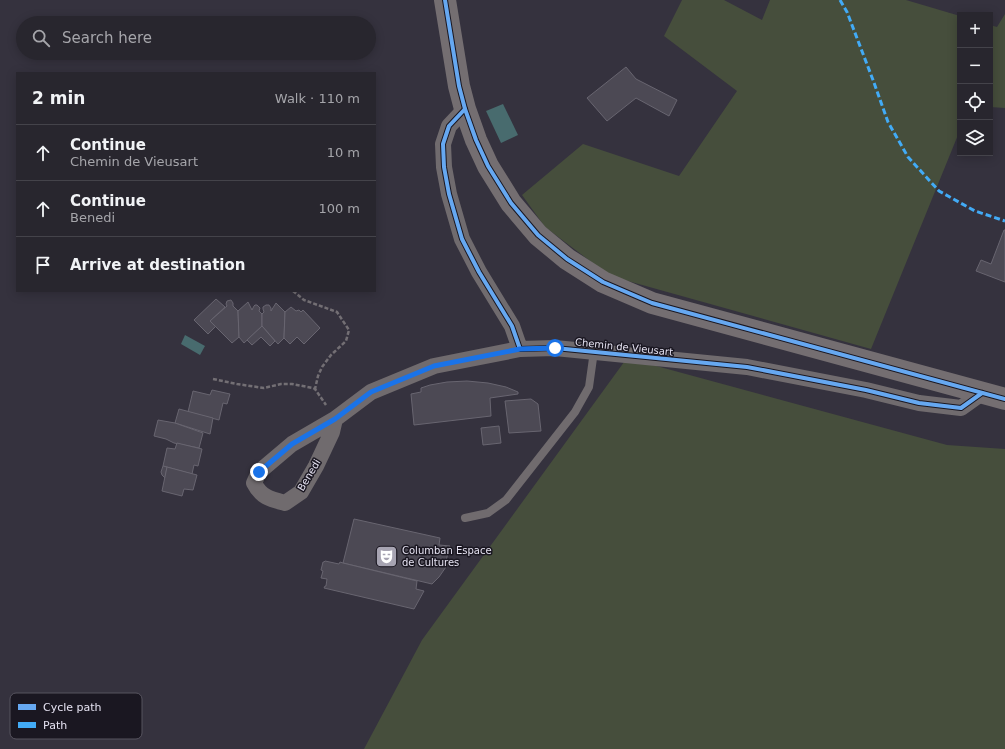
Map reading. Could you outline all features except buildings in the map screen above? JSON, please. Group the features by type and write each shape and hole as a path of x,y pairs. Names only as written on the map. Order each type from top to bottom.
{"street":[{"path":"445,0 459,86 476,140 488,166 512,203 538,235 567,259 603,282 652,303 1005,399"},
{"path":"465,109 449,126 443,144 444,167 449,194 462,239 479,272 512,326 520,349"},
{"name":"Chemin de Vieusart","path":"520,349 555,348 594,351 647,358 747,367 866,390 919,403 961,408 982,393"},
{"name":"Benedi","path":"335,419 332,432 316,466 301,492 285,503 268,498 258,491 254,483 259,472 292,444 335,419 371,392 434,366 520,349"}],"lane":[{"path":"465,518 488,513 506,500 575,412 589,387 594,351"}],"path":[{"path":"294,292 304,300 337,312 349,330 346,341 331,355 322,367 315,389"},
{"path":"213,379 264,388 281,384 292,384 315,389 335,419"}],"shaded area":[{"path":"682,0 724,0 762,20 770,0 906,0 957,15 957,137 871,349 610,276 545,227 522,195 583,144 679,176 737,91 664,36"},
{"path":"1005,14 1005,108 993,107 993,26 997,27"},
{"path":"503,104 518,135 501,143 486,111"},
{"path":"185,335 205,346 200,355 181,344"},
{"path":"627,358 947,445 1005,449 1005,749 364,749 422,640"}],"marked path":[{"path":"840,0 847,12 888,122 908,157 939,191 975,211 1005,221"}],"cycle path":[{"path":"445,0 459,86 476,140 488,166 511,203 538,235 567,259 603,282 652,303 1005,399"},
{"path":"465,109 449,126 443,144 444,167 449,194 462,239 479,272 512,326 520,349 555,348 747,367 866,390 919,403 961,408 982,393"}],"place":[{"name":"Columban Espace de Cultures","path":"387,556"}],"route":[{"path":"259,472 292,444 335,419 371,392 434,366 520,349 555,348"}]}
